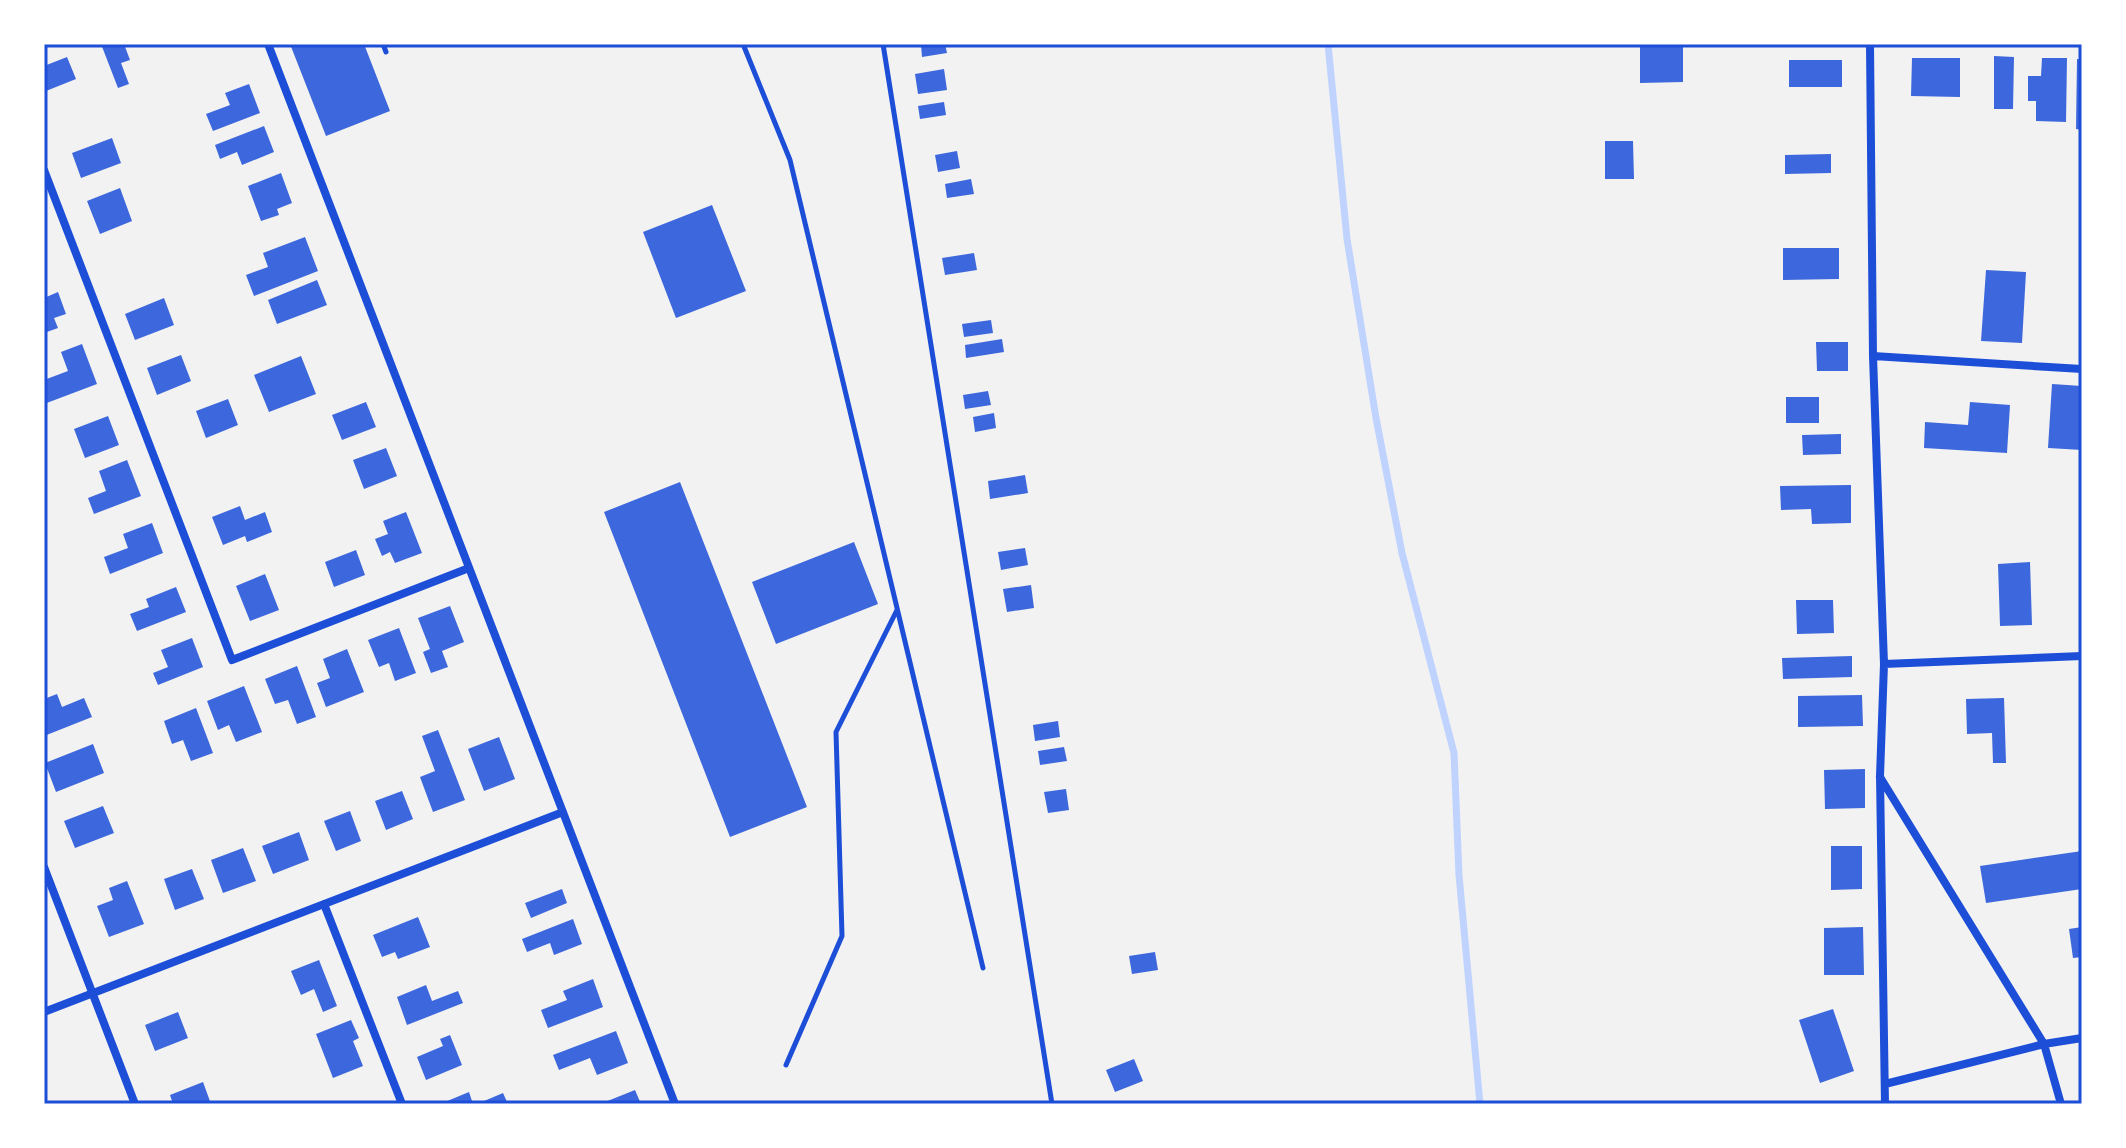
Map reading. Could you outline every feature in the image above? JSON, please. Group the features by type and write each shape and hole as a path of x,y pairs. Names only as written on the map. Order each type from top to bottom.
{"street":[{"path":"268,44 675,1104"},
{"path":"1870,44 1873,356 1884,664 1880,776 1885,1104"},
{"path":"44,170 232,660 469,568"},
{"path":"1873,356 2082,369"},
{"path":"1884,664 2082,656"},
{"path":"1880,776 2044,1044 2061,1104"},
{"path":"44,1012 563,812"},
{"path":"44,867 135,1104"},
{"path":"324,904 402,1104"},
{"path":"1885,1084 2044,1044 2082,1038"}],"lane":[{"path":"383,44 386,52"},
{"path":"743,44 790,160 983,968"},
{"path":"883,44 1052,1104"},
{"path":"786,1065 842,936 836,732 897,610"}],"building":[{"path":"101,44 124,44 130,60 121,63 129,84 118,88"},
{"path":"290,44 364,44 390,111 326,136"},
{"path":"945,44 947,53 922,57 921,45"},
{"path":"1640,44 1683,44 1683,82 1640,83"},
{"path":"1994,56 2014,57 2013,109 1994,109"},
{"path":"67,57 76,79 46,91 44,66"},
{"path":"1912,58 1960,58 1960,97 1911,96"},
{"path":"2042,58 2067,58 2066,122 2036,121 2036,101 2028,101 2028,76 2041,76"},
{"path":"2077,59 2082,59 2082,130 2076,129"},
{"path":"1789,60 1842,60 1842,87 1789,87"},
{"path":"944,69 947,90 918,94 915,74"},
{"path":"249,84 260,113 213,131 206,114 230,105 225,93"},
{"path":"944,102 946,115 920,119 918,106"},
{"path":"264,126 274,152 242,165 237,152 220,159 215,145"},
{"path":"112,138 121,163 81,178 72,153"},
{"path":"1605,141 1633,141 1634,179 1605,179"},
{"path":"957,151 960,168 938,172 935,155"},
{"path":"1831,154 1831,173 1785,174 1785,155"},
{"path":"281,173 292,203 277,209 279,215 261,221 248,186"},
{"path":"971,179 974,194 947,198 945,184"},
{"path":"120,188 132,221 100,234 87,201"},
{"path":"712,205 746,291 676,318 643,232"},
{"path":"305,237 318,271 254,296 246,275 268,267 263,253"},
{"path":"1783,248 1839,248 1839,279 1783,280"},
{"path":"974,253 977,270 945,275 942,258"},
{"path":"1986,270 2026,272 2022,343 1981,341"},
{"path":"317,280 327,305 277,324 268,300"},
{"path":"58,292 66,314 54,318 58,328 44,333 44,298"},
{"path":"164,298 174,325 135,340 125,314"},
{"path":"991,320 993,333 964,337 962,324"},
{"path":"1002,339 1004,352 966,358 965,345"},
{"path":"1816,342 1848,342 1848,371 1817,371"},
{"path":"82,344 97,384 44,404 44,380 68,371 61,352"},
{"path":"181,355 191,381 157,395 147,368"},
{"path":"301,356 316,394 269,412 254,375"},
{"path":"2052,384 2082,386 2082,450 2048,448"},
{"path":"988,391 991,405 965,409 963,395"},
{"path":"1786,397 1819,397 1819,423 1786,423"},
{"path":"228,399 238,425 206,438 196,411"},
{"path":"366,402 376,427 342,440 332,415"},
{"path":"1970,402 2010,405 2007,453 1924,448 1925,422 1968,425"},
{"path":"994,413 996,428 975,432 973,417"},
{"path":"108,416 119,445 85,458 74,429"},
{"path":"1841,434 1841,454 1803,455 1802,435"},
{"path":"386,448 397,476 364,489 353,460"},
{"path":"127,460 141,496 94,514 88,498 106,491 99,471"},
{"path":"1025,475 1028,493 990,499 988,481"},
{"path":"680,482 807,807 730,837 604,512"},
{"path":"1851,485 1851,523 1812,524 1811,509 1781,510 1780,486"},
{"path":"240,506 245,520 265,512 272,532 247,542 245,536 223,545 212,517"},
{"path":"406,512 422,553 395,563 390,552 382,556 375,539 388,534 383,521"},
{"path":"152,523 163,553 110,574 104,557 128,548 123,534"},
{"path":"854,542 878,604 776,644 752,582"},
{"path":"1025,548 1028,565 1001,570 998,552"},
{"path":"356,550 365,575 334,587 325,562"},
{"path":"2030,562 2032,625 2000,626 1998,564"},
{"path":"265,574 279,610 250,621 236,586"},
{"path":"1031,585 1034,608 1007,612 1003,589"},
{"path":"176,587 186,612 137,631 130,614 149,607 146,599"},
{"path":"1796,600 1833,600 1834,633 1797,634"},
{"path":"450,606 464,642 442,651 448,667 431,673 423,652 430,649 418,618"},
{"path":"399,628 416,673 395,681 389,663 379,667 368,640"},
{"path":"192,638 203,667 158,685 153,673 168,667 161,650"},
{"path":"347,649 364,692 326,707 317,683 330,678 323,659"},
{"path":"1852,656 1852,677 1783,679 1782,658"},
{"path":"297,666 316,717 297,724 288,700 275,704 265,679"},
{"path":"244,686 262,732 236,742 229,725 218,730 207,701"},
{"path":"57,694 62,707 84,698 92,717 44,736 44,699"},
{"path":"1862,695 1863,726 1798,727 1798,696"},
{"path":"2004,698 2006,763 1993,763 1992,733 1967,734 1966,699"},
{"path":"196,708 213,753 191,761 183,740 172,744 164,721"},
{"path":"1058,721 1060,737 1035,741 1033,725"},
{"path":"438,730 465,800 433,812 420,777 435,771 422,736"},
{"path":"499,737 515,779 484,791 468,749"},
{"path":"93,744 104,773 56,792 45,763"},
{"path":"1064,747 1067,761 1040,765 1038,751"},
{"path":"1865,769 1865,808 1825,809 1824,770"},
{"path":"1066,789 1069,810 1048,813 1044,792"},
{"path":"402,791 413,819 386,830 375,801"},
{"path":"103,806 114,833 75,848 64,821"},
{"path":"350,811 361,841 336,851 324,821"},
{"path":"299,832 309,860 273,874 262,846"},
{"path":"1831,846 1862,846 1862,889 1831,890"},
{"path":"243,848 256,881 223,893 211,860"},
{"path":"2082,851 2082,889 1986,903 1980,866"},
{"path":"192,869 204,899 175,910 164,879"},
{"path":"127,881 144,924 109,937 97,906 113,900 109,888"},
{"path":"562,889 567,903 531,918 525,903"},
{"path":"418,917 430,947 398,959 395,952 382,957 373,935"},
{"path":"573,919 582,944 554,955 550,943 527,952 522,939"},
{"path":"1863,927 1864,975 1824,975 1824,928"},
{"path":"2082,927 2082,957 2073,958 2069,929"},
{"path":"1155,952 1158,970 1132,974 1129,956"},
{"path":"319,960 337,1006 323,1012 314,989 301,995 291,971"},
{"path":"593,979 603,1007 548,1028 541,1010 567,1000 563,991"},
{"path":"426,985 432,1001 458,991 463,1003 407,1025 397,997"},
{"path":"1833,1009 1854,1071 1820,1083 1799,1020"},
{"path":"178,1012 188,1038 155,1051 145,1025"},
{"path":"351,1020 359,1038 353,1041 363,1066 333,1078 316,1034"},
{"path":"616,1031 628,1063 597,1075 590,1058 559,1070 553,1055"},
{"path":"450,1035 462,1065 426,1080 417,1057 443,1046 440,1039"},
{"path":"1134,1059 1143,1081 1115,1092 1106,1070"},
{"path":"203,1082 211,1104 173,1104 170,1095"},
{"path":"635,1090 641,1104 600,1104"},
{"path":"469,1092 473,1104 440,1104"},
{"path":"503,1093 508,1104 477,1104"}],"waterway":[{"path":"1328,44 1347,239 1376,418 1402,553 1454,753 1459,875 1480,1104"}]}
